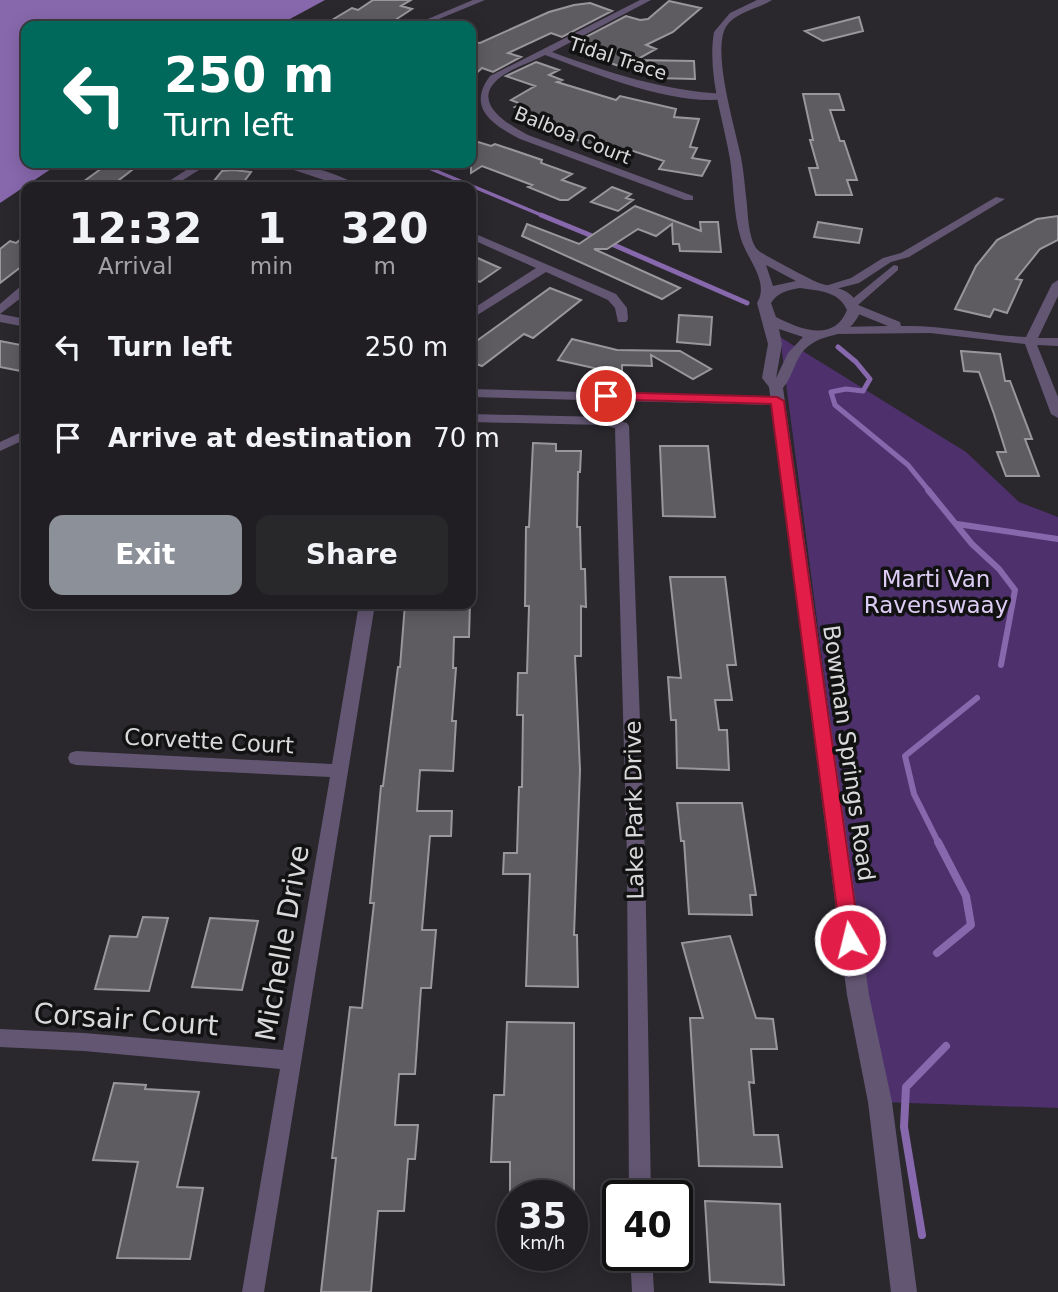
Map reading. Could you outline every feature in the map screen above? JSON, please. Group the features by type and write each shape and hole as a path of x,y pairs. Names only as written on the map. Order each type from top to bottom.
{"street":[{"path":"428,21 481,0"},
{"name":"Balboa Court","path":"647,0 627,5 493,78 485,89 484,102 500,125 524,137 689,198"},
{"path":"767,296 767,278 747,238 723,97 718,34 736,13 768,0"},
{"name":"Tidal Trace","path":"545,52 654,90 678,95 723,97"},
{"path":"172,182 193,168"},
{"path":"296,168 339,182"},
{"path":"767,296 786,285 821,286 855,281 887,260 905,255 1000,199"},
{"path":"476,237 612,297 621,308 622,319"},
{"path":"755,253 780,269 840,293 853,306 905,328"},
{"path":"853,306 873,284 898,265 905,255"},
{"path":"476,312 544,268"},
{"path":"1058,284 1030,342 1058,414"},
{"path":"0,310 21,292"},
{"name":"Bowman Springs Road","path":"767,296 764,303 775,344 769,378 777,394 858,995 880,1101 904,1292"},
{"path":"839,331 850,325 855,317 853,306"},
{"path":"0,318 21,322"},
{"path":"770,319 793,331 820,334 905,328 1030,342 1058,342"},
{"path":"476,393 777,394 795,349 820,334"},
{"name":"Lake Park Drive","path":"476,418 603,421 622,426 636,856 640,1180"},
{"path":"0,447 21,436"},
{"name":"Michelle Drive","path":"253,1292 366,609"},
{"name":"Corvette Court","path":"76,758 340,771"},
{"name":"Corsair Court","path":"0,1038 84,1042 291,1060"},
{"path":"642,1271 643,1292"}],"green space":[{"name":"Marti Van Ravenswaay","path":"780,337 966,452 1019,502 1058,517 1058,1108 880,1102"}],"shaded area":[{"path":"0,0 325,0 286,21 21,21 21,168 52,168 32,182 21,182 21,189 0,203"}],"building":[{"path":"373,0 411,0 401,6 412,9 394,21 330,21 352,8 358,10"},
{"path":"669,1 701,8 673,32 646,45 656,49 636,60 694,61 695,79 652,78 580,52 590,47 576,42 626,16 648,19"},
{"path":"590,3 612,11 562,37 551,33 508,53 521,57 493,72 482,68 476,73 476,43 549,12"},
{"path":"859,17 863,31 823,41 805,31"},
{"path":"536,62 559,70 549,75 562,80 557,82 616,100 620,96 676,109 674,117 699,119 690,147 697,148 692,158 710,161 702,176 659,169 664,161 630,150 621,156 569,137 549,134 558,129 517,115 521,109 515,107 521,104 511,100 535,86 506,76"},
{"path":"803,94 839,94 844,110 830,110 857,180 847,180 852,195 816,195 809,168 818,168 810,140 813,140"},
{"path":"476,143 491,146 495,144 542,160 541,163 572,174 562,180 585,188 568,200 560,200 528,187 532,185 482,166 471,173 471,168 476,168"},
{"path":"102,168 135,168 116,182 83,182"},
{"path":"222,171 251,172 244,182 213,182"},
{"path":"612,187 631,194 626,198 633,200 618,211 591,202"},
{"path":"635,206 701,231 700,222 718,222 721,252 680,251 679,244 673,244 672,224 656,236 638,229 607,249 594,249 680,288 662,299 522,236 527,224 579,244"},
{"path":"1058,216 1058,240 1040,249 1016,279 1022,280 1007,313 994,309 990,317 955,309 976,266 997,240 1037,219"},
{"path":"818,222 862,229 859,243 814,237"},
{"path":"21,239 21,267 0,283 0,249 10,241 16,243"},
{"path":"476,257 500,268 480,282 476,281"},
{"path":"550,288 581,300 533,338 524,334 482,366 476,364 476,341"},
{"path":"679,315 712,317 710,345 677,342"},
{"path":"572,339 617,350 680,351 711,369 693,379 651,355 652,366 622,365 622,379 603,379 603,370 558,360"},
{"path":"0,341 21,345 21,371 0,367"},
{"path":"961,351 1000,354 1005,381 1010,381 1032,439 1025,439 1039,476 1006,476 997,452 1006,452 979,372 964,371"},
{"path":"533,443 556,444 556,451 581,451 577,527 580,527 581,569 585,569 586,607 581,606 581,656 575,656 580,770 574,935 577,935 578,987 526,986 530,874 503,874 504,853 517,853 519,787 522,787 523,715 517,715 518,673 527,673 529,606 525,606 526,527 529,527"},
{"path":"660,446 708,446 715,517 663,516"},
{"path":"670,577 725,577 736,665 727,665 732,700 715,700 719,730 727,730 729,770 677,768 676,720 671,720 668,677 681,678"},
{"path":"405,609 470,609 469,637 454,637 453,668 456,668 452,721 456,721 453,771 420,770 417,811 452,811 451,836 430,836 422,930 436,930 431,988 421,988 415,1074 399,1074 395,1125 418,1125 415,1159 408,1159 404,1211 378,1211 371,1292 321,1292 336,1158 332,1158 350,1007 362,1008 374,903 370,903 381,786 400,667"},
{"path":"677,803 742,803 756,895 750,895 752,915 689,914 684,841 681,841"},
{"path":"143,917 168,918 149,991 95,989 110,936 137,937"},
{"path":"210,918 258,921 242,990 192,987"},
{"path":"730,936 756,1018 773,1019 777,1049 751,1049 754,1083 749,1082 754,1135 778,1135 782,1167 699,1166 690,1018 703,1018 682,943"},
{"path":"507,1022 574,1023 574,1180 510,1180 510,1162 491,1162 494,1095 504,1095"},
{"path":"114,1083 146,1085 145,1089 199,1092 177,1187 203,1188 190,1259 117,1258 138,1162 93,1160"},
{"path":"705,1201 780,1204 784,1285 710,1282"}],"waterway":[{"path":"429,168 462,182"},
{"path":"476,188 546,217"},
{"path":"541,215 597,238"},
{"path":"607,242 747,303"},
{"path":"838,347 856,362 870,379 863,391 846,389 831,392 835,405 908,465 930,492"},
{"path":"928,490 972,544 999,569 1015,590 1001,665"},
{"path":"957,524 1058,539"},
{"path":"938,842 914,794 905,756 977,698"},
{"path":"937,953 971,925 966,896 938,842"},
{"path":"922,1235 904,1127 906,1087 946,1046"}],"route":[{"path":"606,396 777,401 850,940"}]}
